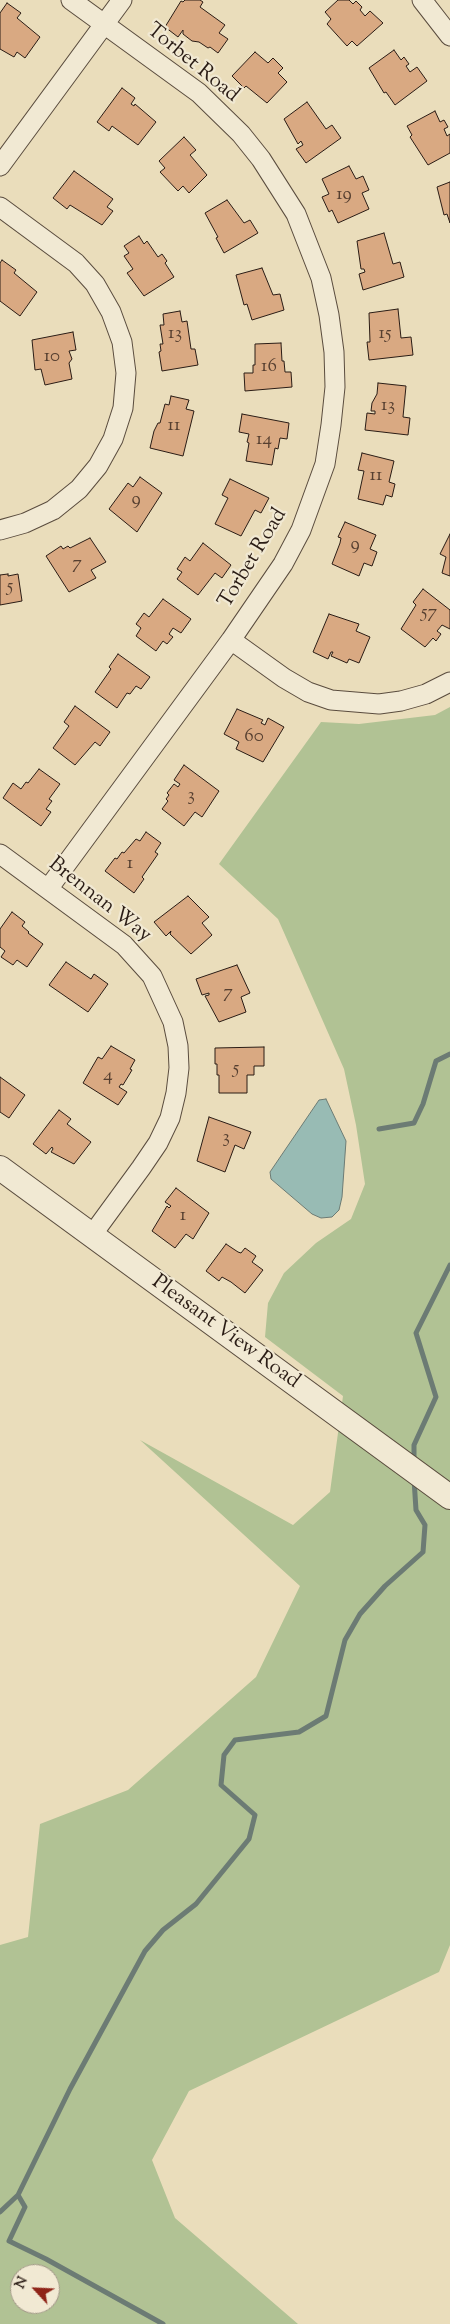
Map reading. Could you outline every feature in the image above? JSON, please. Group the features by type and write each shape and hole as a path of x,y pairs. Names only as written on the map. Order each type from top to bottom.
{"street":[{"name":"Torbet Road","path":"48,889 231,640 283,564 301,530 315,496 330,435 334,387 334,352 329,315 320,278 296,214 261,159 241,134 199,93 71,0"},
{"path":"0,166 122,0"},
{"path":"422,0 450,36"},
{"path":"0,207 76,263 95,284 111,312 122,342 126,373 123,408 113,439 98,466 79,489 53,510 25,523 0,530"},
{"path":"231,640 284,678 308,692 331,700 379,704 401,701 426,694 450,682"},
{"name":"Brennan Way","path":"0,854 124,945 152,976 173,1022 178,1046 176,1093 170,1118 158,1143 92,1235"},
{"name":"Pleasant View Road","path":"0,1168 442,1492"}],"green space":[{"path":"450,707 450,1945 439,1972 189,2091 152,2160 175,2218 298,2324 0,2324 0,1945 28,1937 40,1824 128,1790 256,1677 300,1586 140,1440 293,1525 330,1492 343,1396 265,1337 268,1303 284,1273 316,1243 351,1219 365,1184 356,1125 344,1069 278,919 219,864 321,722 359,724 435,715"}],"water":[{"path":"326,1099 346,1141 342,1197 339,1210 332,1217 321,1218 312,1214 271,1179 270,1172 319,1100"}],"building":[{"path":"200,0 203,2 200,7 225,25 219,33 228,39 218,53 210,47 208,48 199,42 192,41 183,34 183,30 178,37 165,27 181,1"},
{"path":"338,0 349,0 353,4 356,1 362,7 360,10 365,16 370,11 383,23 357,46 352,41 347,46 327,24 331,19 325,12"},
{"path":"7,3 21,13 17,18 40,37 25,58 17,52 14,57 0,49 0,13"},
{"path":"394,50 401,60 404,57 409,64 406,66 410,72 417,67 427,81 395,105 386,92 384,93 369,68"},
{"path":"255,52 268,63 273,58 283,68 278,73 287,82 267,103 246,86 244,88 232,76"},
{"path":"122,88 135,98 131,104 134,106 135,104 156,122 138,145 112,126 109,131 97,122"},
{"path":"307,102 326,129 332,125 341,138 306,163 296,149 303,145 301,141 298,144 284,119"},
{"path":"435,111 440,122 444,120 448,127 444,129 447,136 450,134 450,153 428,165 410,137 412,135 407,126"},
{"path":"184,137 196,150 190,155 207,175 189,193 183,186 178,191 160,172 165,168 159,161"},
{"path":"349,166 356,179 363,176 369,190 362,193 369,209 338,223 332,210 329,212 322,197 329,194 322,179"},
{"path":"74,171 113,199 107,207 113,211 102,225 70,205 67,209 53,198"},
{"path":"450,182 450,223 447,214 444,215 437,187"},
{"path":"227,200 244,223 250,220 258,233 224,253 205,213"},
{"path":"384,233 393,264 400,262 404,277 363,290 359,274 365,272 364,269 361,269 357,241"},
{"path":"139,236 144,244 147,241 158,257 162,254 167,261 165,263 174,277 144,296 127,273 133,269 124,256 129,253 124,246"},
{"path":"2,260 16,270 14,273 37,292 20,316 0,301 0,263"},
{"path":"262,268 273,295 280,294 284,310 252,320 247,304 244,305 236,275"},
{"path":"398,309 401,338 411,337 413,355 369,360 367,342 370,342 369,313"},
{"path":"180,311 182,322 187,321 191,349 195,349 198,365 162,371 159,352 161,351 160,344 163,344 160,325 164,325 163,314"},
{"path":"73,332 76,350 69,351 72,359 69,363 72,379 45,385 41,369 35,370 32,340"},
{"path":"281,343 282,361 284,361 285,372 291,372 292,387 245,391 244,373 253,373 255,344"},
{"path":"378,383 406,386 403,417 410,418 408,435 365,430 367,413 375,414 375,411 371,411 372,403 377,394"},
{"path":"171,396 189,400 186,409 194,411 183,456 150,448 154,431 158,423 160,423 165,404 169,405"},
{"path":"242,414 289,423 287,439 280,438 278,449 275,448 272,465 246,461 249,434 239,432"},
{"path":"362,453 394,461 389,482 395,484 392,497 386,495 383,505 358,499 364,471 358,470"},
{"path":"140,477 162,493 137,532 109,509 128,483 133,487"},
{"path":"230,479 269,498 261,513 255,510 241,536 215,524 228,498 222,495"},
{"path":"345,522 376,535 370,549 377,552 372,566 364,563 359,576 332,564 340,543 341,538 338,537"},
{"path":"450,534 450,576 442,573 446,557 440,554"},
{"path":"90,538 106,562 91,570 96,578 69,592 46,556 61,546 63,549 68,546 70,548"},
{"path":"203,543 231,565 222,578 215,573 198,595 177,579 182,572 177,569 185,557 190,561"},
{"path":"8,574 8,576 18,574 22,601 0,605 0,575"},
{"path":"423,589 450,610 450,629 442,625 437,631 441,634 436,641 433,638 425,647 401,629 416,605 413,602"},
{"path":"163,599 191,619 181,633 173,628 169,634 173,637 167,644 163,641 156,651 136,636 141,628 136,624 144,613 149,617"},
{"path":"329,614 359,624 356,631 370,637 359,663 349,659 347,663 331,656 333,652 331,652 328,659 313,652"},
{"path":"118,654 150,677 141,689 136,686 130,694 127,693 117,708 95,692 111,669 109,667"},
{"path":"75,706 110,732 100,746 95,742 75,765 53,748 69,726 64,722"},
{"path":"237,709 263,720 261,723 265,725 268,718 284,727 263,762 236,749 239,742 224,734"},
{"path":"184,765 219,791 202,817 195,812 184,826 162,809 168,801 166,799 169,795 167,793 174,784 178,787 180,784 174,780"},
{"path":"39,769 60,784 49,799 52,801 46,809 51,812 41,826 3,798 13,783 21,789"},
{"path":"146,832 161,843 155,852 158,854 142,877 144,879 134,893 105,871 115,858 117,859 122,852 124,853 136,839 140,841"},
{"path":"188,896 209,917 202,923 212,935 191,954 170,934 171,931 166,936 154,922"},
{"path":"12,912 25,922 22,926 28,933 43,944 27,967 17,960 13,965 1,957 5,951 0,947 0,929"},
{"path":"66,962 91,979 94,974 108,984 88,1012 49,985"},
{"path":"237,965 250,993 241,997 246,1012 219,1022 205,996 209,995 209,993 202,995 196,979"},
{"path":"111,1046 135,1060 130,1069 132,1070 123,1085 121,1084 119,1087 127,1092 118,1105 83,1083 98,1057 102,1059"},
{"path":"264,1047 264,1066 254,1066 254,1075 247,1075 247,1093 219,1093 219,1075 217,1075 217,1064 215,1064 215,1048"},
{"path":"0,1077 25,1095 9,1118 0,1112"},
{"path":"59,1110 71,1119 67,1124 91,1142 74,1164 51,1152 52,1147 46,1154 33,1144"},
{"path":"209,1117 251,1132 244,1149 235,1145 225,1172 197,1161"},
{"path":"176,1188 209,1213 193,1239 186,1234 175,1248 152,1231 167,1206 169,1208 171,1206 165,1202"},
{"path":"226,1244 241,1253 245,1248 256,1256 252,1262 263,1270 245,1293 231,1282 222,1277 219,1281 206,1271"}],"waterway":[{"path":"379,1129 414,1123 423,1104 436,1061 450,1054"},
{"path":"414,1461 414,1445 436,1397 416,1333 450,1265"},
{"path":"0,2212 18,2195 70,2089 145,1951 163,1930 196,1904 249,1839 255,1815 221,1785 224,1755 235,1740 299,1732 326,1716 345,1640 360,1614 385,1586 423,1552 425,1525 416,1510 414,1479"},
{"path":"18,2195 25,2207 9,2241 46,2259 163,2324"}]}
